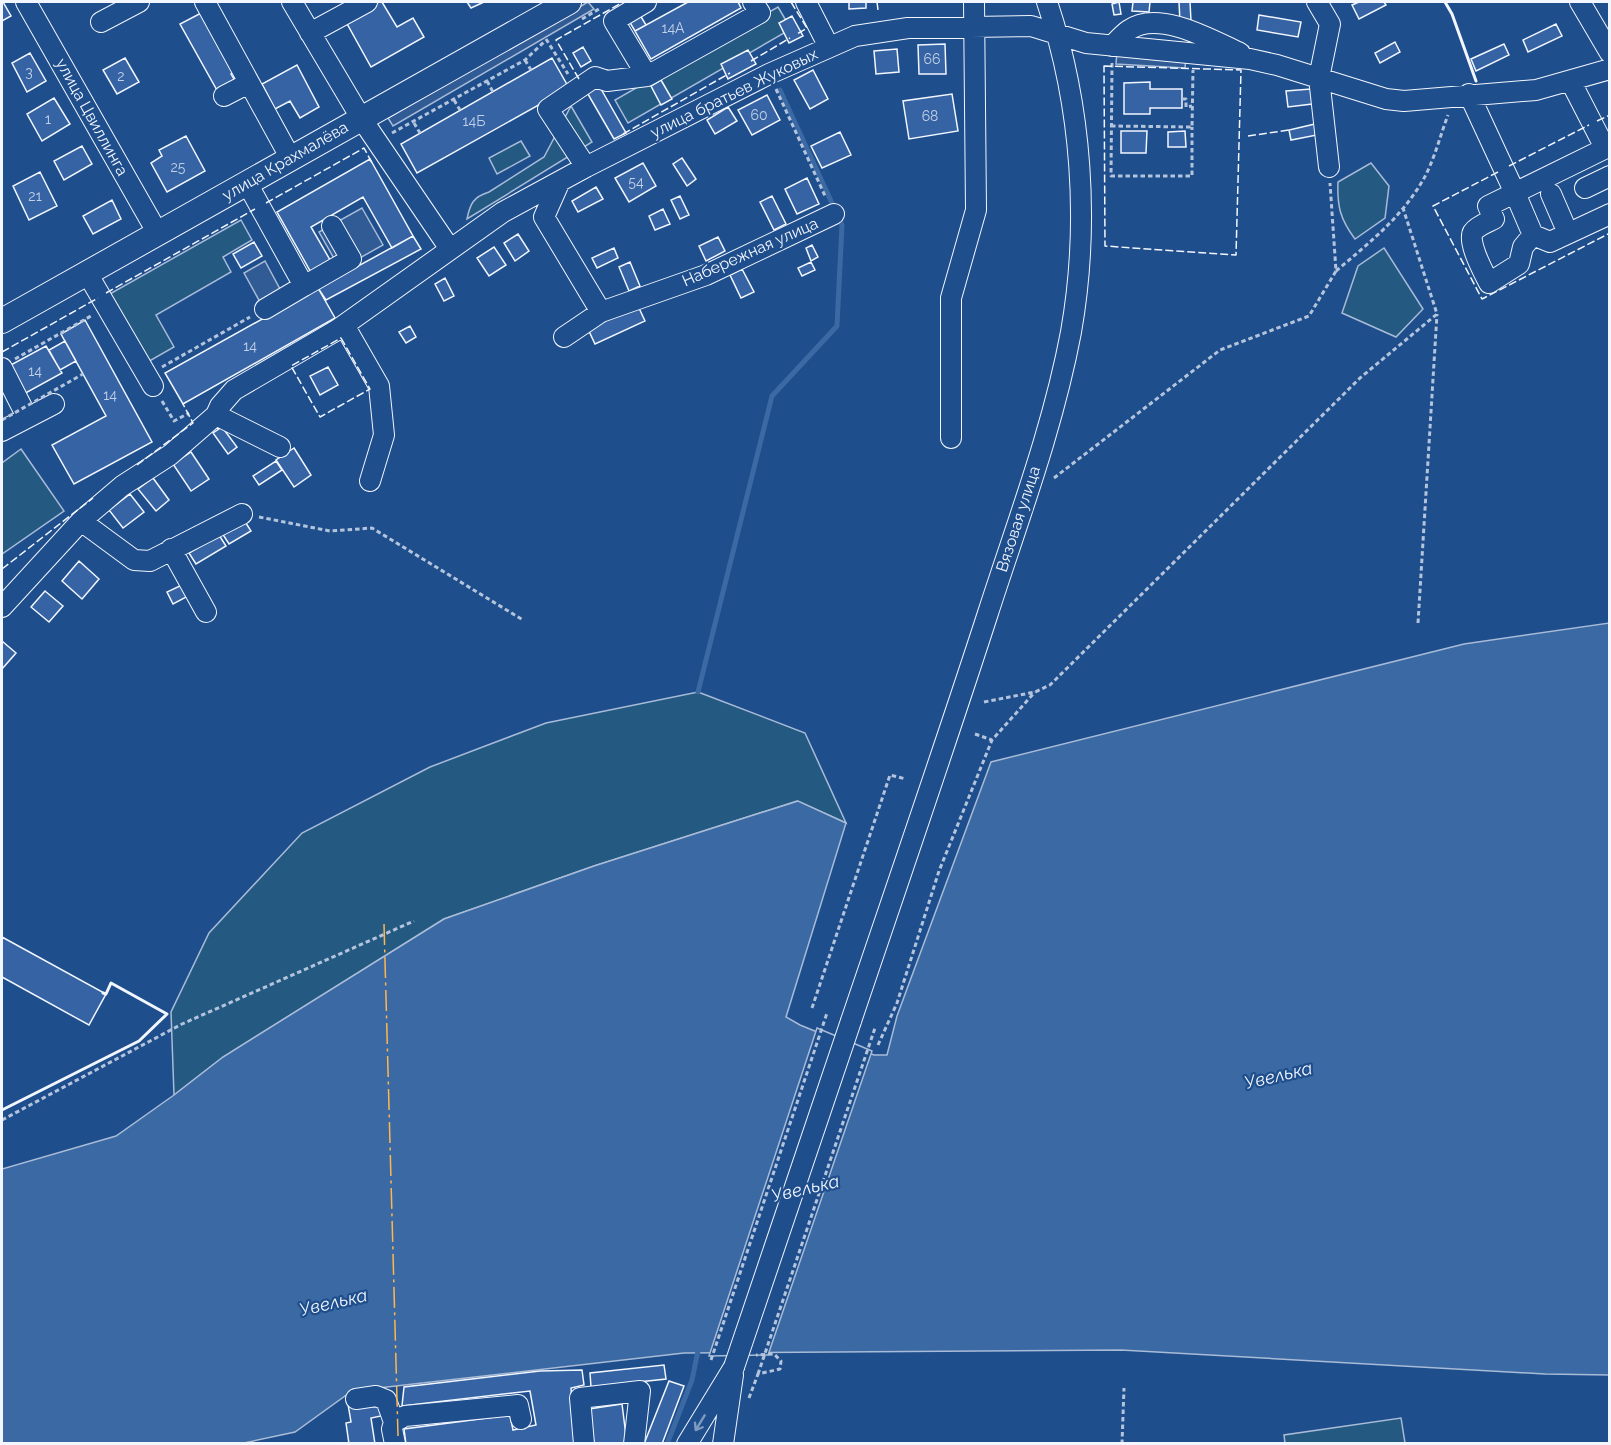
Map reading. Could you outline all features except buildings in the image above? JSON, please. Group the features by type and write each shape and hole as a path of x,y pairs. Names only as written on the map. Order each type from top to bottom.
{"main road":[{"name":"улица Крахмалёва","path":"2,321 361,118 562,9"}],"street":[{"name":"улица Цвиллинга","path":"26,2 157,232"},
{"path":"101,22 139,2"},
{"path":"205,2 291,159"},
{"path":"292,2 361,118 450,249"},
{"path":"310,33 367,2"},
{"path":"646,2 614,21 647,76"},
{"path":"586,167 548,109 595,77 607,81 647,76 760,13 753,2"},
{"path":"806,2 829,47"},
{"path":"951,438 951,298 976,210 974,2"},
{"name":"Вязовая улица","path":"734,1367 976,651 1049,425 1071,333 1080,223 1079,157 1072,98 1058,34 1047,2"},
{"path":"1317,2 1330,24 1319,78 1329,167"},
{"path":"1580,2 1610,53"},
{"path":"1112,46 1130,29 1147,23 1168,23 1206,37 1250,59"},
{"name":"улица братьев Жуковых","path":"2,607 81,521 122,486 170,455 218,411 234,390 344,325 503,212 769,74 855,36 908,28 1031,26 1086,43 1250,59 1277,64 1386,99 1404,101 1536,90 1571,82 1610,69"},
{"path":"1533,235 1523,247 1519,264 1489,283 1473,247 1471,235 1474,230 1494,219 1488,206 1607,147 1571,82"},
{"path":"224,96 249,83"},
{"path":"1462,95 1515,193 1533,235 1550,242 1610,214"},
{"path":"1585,188 1610,176"},
{"path":"544,217 560,181"},
{"path":"247,183 304,286"},
{"path":"1551,194 1564,224"},
{"path":"503,212 544,217"},
{"name":"Набережная улица","path":"564,337 601,312 706,275 834,214"},
{"path":"544,217 601,312"},
{"path":"265,309 351,259 332,226"},
{"path":"87,273 155,378"},
{"path":"344,325 379,386 384,435 370,480"},
{"path":"6,365 27,417"},
{"path":"2,431 54,404"},
{"path":"218,411 280,447"},
{"path":"81,521 134,560 150,561 242,514"},
{"path":"171,549 207,612"},
{"path":"687,1443 734,1367"},
{"path":"723,1443 734,1367"},
{"path":"584,1443 580,1398 640,1391 634,1443"},
{"path":"356,1399 376,1396 386,1400 394,1422 392,1429 395,1443"},
{"path":"394,1422 405,1416 518,1405 521,1419"}],"path":[{"path":"562,9 603,7"},
{"path":"377,141 414,123 525,60 546,39 577,90"},
{"path":"525,60 531,70"},
{"path":"1112,66 1111,176 1192,176 1193,67"},
{"path":"769,74 834,214"},
{"path":"487,81 493,92"},
{"path":"1054,477 1220,350 1309,316 1336,271 1391,224 1423,180 1462,95"},
{"path":"1182,99 1186,99 1186,107 1192,106"},
{"path":"454,100 460,110"},
{"path":"414,123 420,133"},
{"path":"1111,126 1192,127"},
{"path":"1329,167 1336,271"},
{"path":"1403,208 1437,314 1418,622"},
{"path":"6,365 108,307"},
{"path":"218,411 215,398 174,422 155,378 265,309"},
{"path":"984,702 1035,692 1050,685 1360,378 1437,314"},
{"path":"2,420 83,374"},
{"path":"242,514 330,531 372,528 523,620"},
{"path":"878,1046 897,1003 939,871 992,740 1035,692"},
{"path":"975,734 992,740"},
{"path":"812,1008 890,774 906,779"},
{"path":"2,1120 182,1024 414,921"},
{"path":"711,1360 828,1013"},
{"path":"758,1374 875,1028"},
{"path":"1122,1443 1124,1388"}],"shaded area":[{"path":"588,2 594,9 393,126 388,118"},
{"path":"778,7 791,29 628,123 615,100"},
{"path":"1117,52 1186,56 1185,68 1116,64"},
{"path":"571,106 592,142 467,219 471,205 476,199 544,157"},
{"path":"521,141 530,156 497,174 489,158"},
{"path":"1371,163 1389,186 1385,218 1355,239 1340,212 1338,182"},
{"path":"362,208 383,245 340,269 319,232"},
{"path":"241,220 252,240 223,257 231,272 156,315 174,347 146,363 108,295"},
{"path":"1384,248 1423,309 1396,337 1342,313 1358,266"},
{"path":"265,261 281,291 260,302 244,273"},
{"path":"21,449 64,511 2,554 2,463"},
{"path":"698,692 805,733 846,823 797,801 594,866 444,919 223,1057 174,1095 171,1012 209,933 302,833 430,767 546,723"},
{"path":"1401,1418 1405,1443 1285,1443 1284,1435"}],"water":[{"name":"Увелька","path":"1609,623 1609,1375 1545,1374 1121,1350 684,1353 352,1391 295,1432 244,1443 2,1444 2,1169 116,1136 223,1057 444,919 594,866 798,801 846,823 786,1017 874,1055 887,1055 897,1016 991,762 1464,644"}],"pier":[{"path":"817,1028 872,1051 768,1355 709,1356"}],"waterway":[{"path":"698,692 772,396 837,326 842,225 780,90"},
{"path":"667,1444 692,1380 699,1346"}],"fence":[{"path":"579,79 556,40 623,2"},
{"path":"791,2 807,28 797,34"},
{"path":"877,2 878,10"},
{"path":"751,61 790,38"},
{"path":"1104,66 1241,70 1236,255 1105,246 1104,66"},
{"path":"623,134 730,73"},
{"path":"1597,121 1610,115"},
{"path":"1509,166 1589,125"},
{"path":"1248,136 1289,130"},
{"path":"266,203 364,148 372,163"},
{"path":"1498,172 1433,206 1482,299 1610,233"},
{"path":"106,293 255,209"},
{"path":"2,352 98,298"},
{"path":"341,338 370,389 320,417 291,366 341,338"},
{"path":"137,465 193,423 183,404 186,402"},
{"path":"2,569 93,498"}],"wall":[{"path":"1445,2 1452,14 1476,81"},
{"path":"2,1110 139,1041 167,1014 111,983 106,994 103,993"}],"power":[{"path":"384,924 398,1436"}]}
